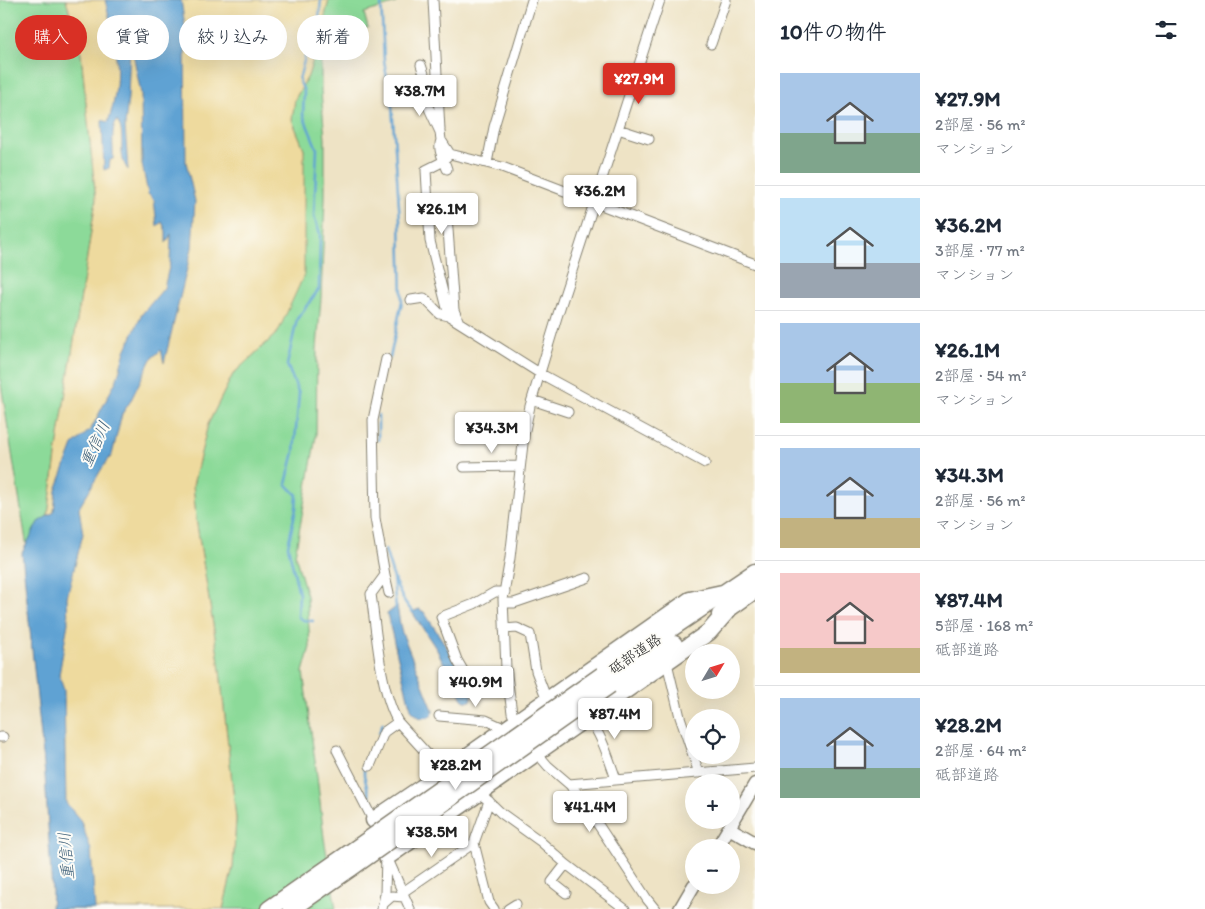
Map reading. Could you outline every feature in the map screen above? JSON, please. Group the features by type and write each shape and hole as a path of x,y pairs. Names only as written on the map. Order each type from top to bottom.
{"highway":[{"name":"砥部道路","path":"292,909 755,572"},
{"name":"砥部道路","path":"270,909 606,680 646,660 729,609 755,590"},
{"path":"374,820 690,600 727,592"},
{"path":"387,857 484,797 536,752 709,632 729,609"}],"main road":[{"path":"740,809 755,784"},
{"path":"731,829 755,843"},
{"path":"680,909 689,894"}],"street":[{"path":"433,0 441,136 447,169"},
{"path":"487,163 494,127 532,0"},
{"path":"511,726 506,668 504,603 524,435 532,400 557,317 660,0"},
{"path":"711,44 726,0"},
{"path":"421,65 424,74 426,102 441,136"},
{"path":"618,129 649,139"},
{"path":"449,316 430,241 426,170 446,157 502,167 755,264"},
{"path":"447,216 454,310 460,322"},
{"path":"411,300 424,298 440,314 460,322 541,374 705,464"},
{"path":"386,358 373,420 375,518 389,593"},
{"path":"532,400 568,412"},
{"path":"464,466 520,466"},
{"path":"385,576 370,594 385,684 394,716 398,722 430,757 484,797 501,813 540,841 566,864 625,909"},
{"path":"504,603 514,603 587,578"},
{"path":"475,690 457,660 441,617 474,604 495,592 505,592"},
{"path":"504,629 517,628 530,634 536,671 547,700"},
{"path":"664,663 668,667 680,717 699,772"},
{"path":"439,716 486,720 511,726 548,766 569,784 655,909"},
{"path":"588,716 600,735 616,779"},
{"path":"370,766 384,732 398,722"},
{"path":"337,750 374,820 387,857 410,909"},
{"path":"569,784 755,768"},
{"path":"484,797 474,843 490,902 494,909"},
{"path":"383,906 392,896 403,895 474,843"},
{"path":"383,906 387,857"},
{"path":"566,864 552,882 566,893"}],"green space":[{"path":"0,0 66,0 70,15 15,15 15,60 82,60 96,200 57,449 36,604 0,378"},
{"path":"329,0 395,0 396,3 364,13 365,15 325,15"},
{"path":"313,60 321,60 321,91 325,139 325,198 317,348 316,436 295,555 307,596 310,647 303,672 324,838 336,909 223,909 233,867 236,819 219,662 196,519 193,485 208,424 233,374 278,332 304,149 292,120 295,99 308,76"}],"sand":[{"path":"66,0 329,0 325,15 297,15 297,60 313,60 308,76 295,99 292,120 304,149 304,275 278,332 233,374 208,424 193,485 196,519 219,662 236,819 233,867 223,909 58,909 36,604 57,449 96,200 82,60 87,60 87,15 70,15"}],"water":[{"name":"重信川","path":"105,0 181,0 183,15 179,15 179,60 185,60 186,162 195,201 192,248 164,363 161,350 151,359 122,414 112,455 79,508 83,534 67,597 68,623 59,675 64,690 66,803 81,821 91,850 95,909 51,909 52,892 45,775 22,553 38,522 54,512 56,490 73,445 91,429 117,379 125,351 142,314 164,288 170,263 171,234 166,243 166,231 162,222 157,226 154,200 148,194 142,164 141,94 134,60 169,60 169,15 108,15"},
{"path":"129,60 125,126 128,170 124,164 121,132 117,120 113,133 113,159 110,160 109,168 104,170 102,120 108,122 113,106 117,76 116,61"},
{"path":"397,606 401,630 433,710 429,717 420,718 412,711 409,702 387,614"},
{"path":"419,609 424,612 450,652 472,694 471,701 462,699 437,650 412,612"}],"waterway":[{"path":"313,621 303,620 298,617 299,594 288,546 297,495 286,484 294,452 299,394 287,365 297,319 319,289 320,234 314,216 317,149 303,115 304,91 299,80 306,53 317,35 321,0"},
{"path":"381,0 384,61 392,105 400,220 402,301 390,358"},
{"path":"378,415 378,440"},
{"path":"385,550 399,591 407,606 413,612"},
{"path":"393,579 396,608"},
{"path":"379,733 383,723"},
{"path":"371,803 364,775 364,765 374,745"}]}
